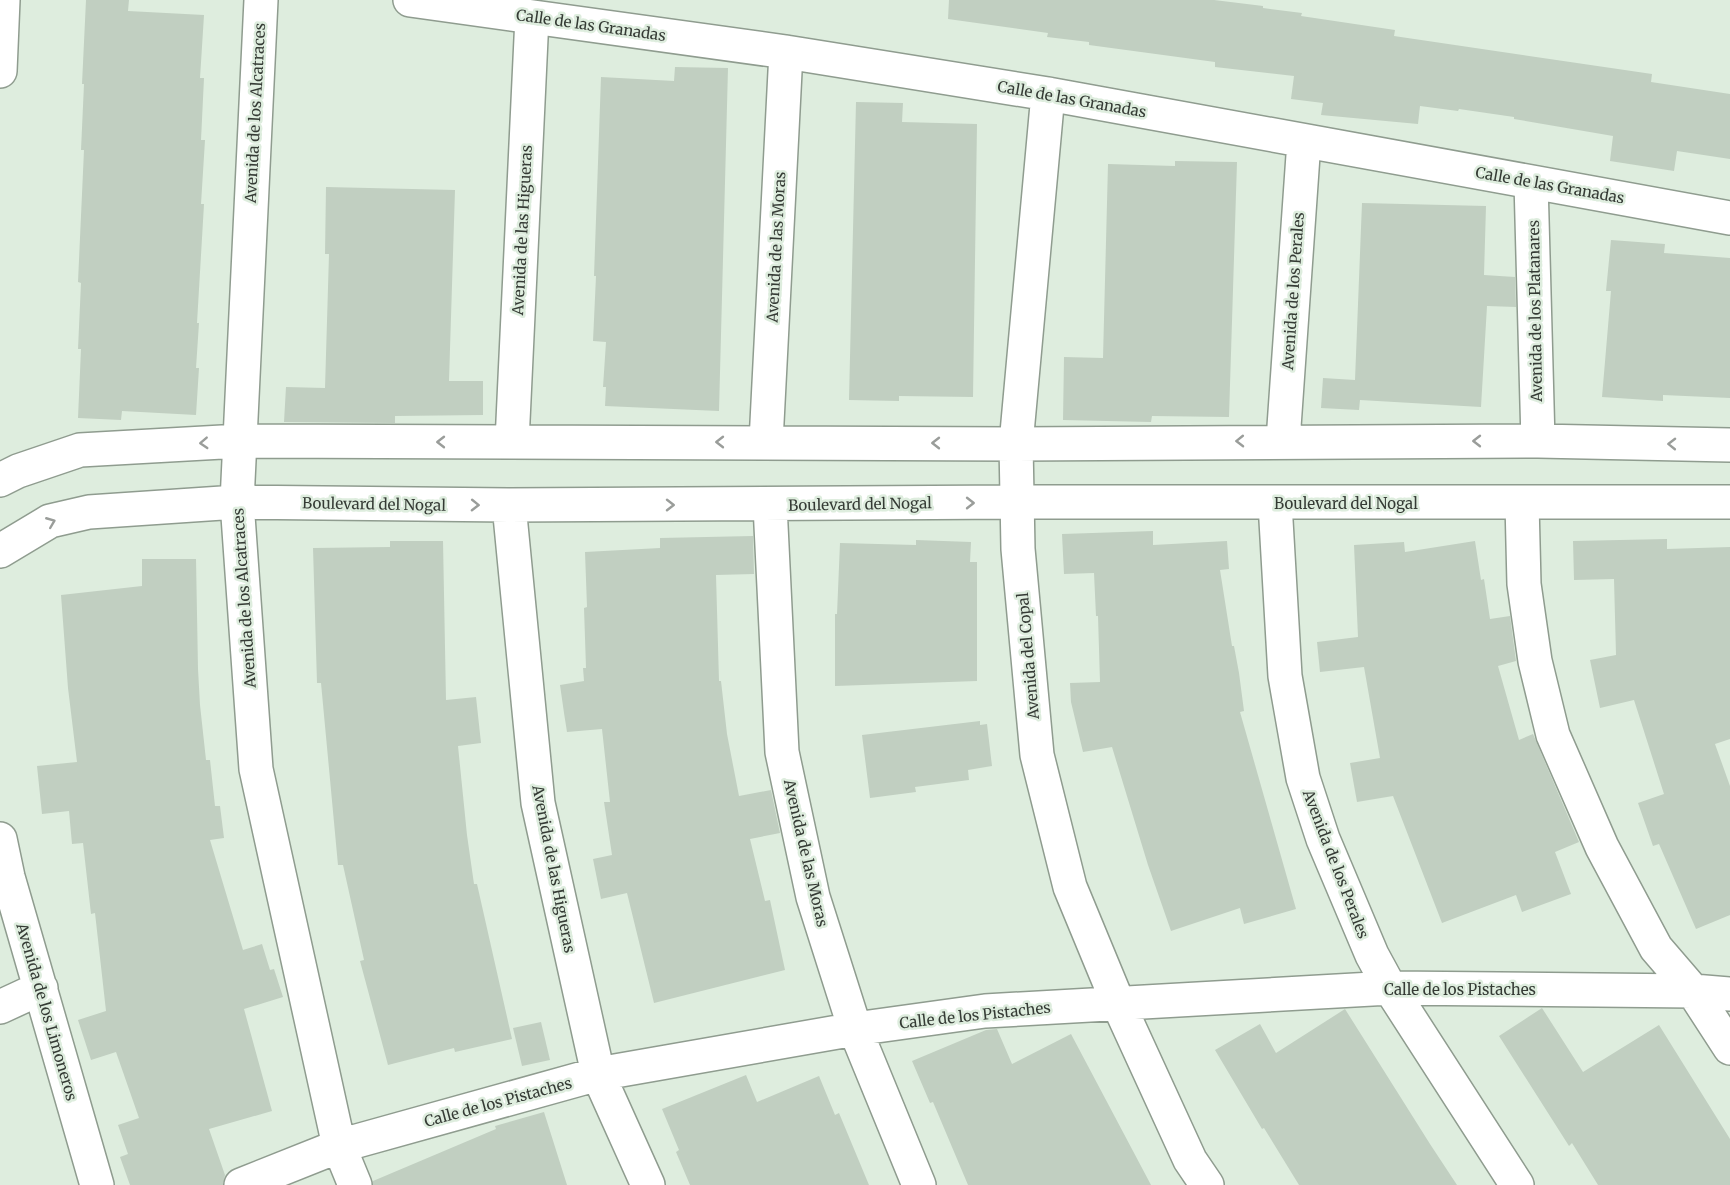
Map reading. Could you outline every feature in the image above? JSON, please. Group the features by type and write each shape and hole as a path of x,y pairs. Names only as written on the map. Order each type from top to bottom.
{"street":[{"path":"0,71 3,0"},
{"name":"Avenida de los Alcatraces","path":"261,0 237,502 256,769 339,1146 355,1185"},
{"name":"Calle de las Granadas","path":"410,0 786,52 1048,94 1730,218"},
{"name":"Avenida de las Higueras","path":"512,442 532,17"},
{"name":"Avenida de las Moras","path":"766,442 786,52"},
{"name":"Avenida del Copal","path":"1048,94 1016,444 1018,549 1037,755 1070,887 1118,1003 1190,1160 1206,1185"},
{"name":"Avenida de los Perales","path":"1283,441 1304,141"},
{"name":"Avenida de los Platanares","path":"1531,182 1538,441"},
{"path":"0,480 18,471 80,450 240,441 1016,444 1538,441 1730,445"},
{"name":"Boulevard del Nogal","path":"0,551 50,521 89,512 237,502 509,505 1730,502"},
{"path":"1522,502 1524,584 1535,661 1553,735 1602,847 1656,948 1693,991 1730,1048"},
{"name":"Avenida de los Perales","path":"1275,503 1285,676 1303,778 1323,840 1372,955 1390,988 1517,1185"},
{"name":"Avenida de las Higueras","path":"509,505 538,802 598,1074 648,1185"},
{"name":"Avenida de las Moras","path":"770,505 782,752 813,897 855,1029 919,1185"},
{"name":"Avenida de los Limoneros","path":"0,839 8,878 97,1185"},
{"path":"0,1007 40,988"},
{"name":"Calle de los Pistaches","path":"241,1185 339,1146 598,1074 855,1029 985,1011 1390,988 1693,991 1730,994"}],"building":[{"path":"86,0 129,0 128,11 204,15 200,78 204,78 201,140 205,140 201,204 204,204 197,323 199,323 196,368 199,368 196,415 122,411 121,420 78,418 81,283 78,282 84,150 81,150"},
{"path":"949,0 1214,0 1263,6 1263,8 1302,13 1301,16 1395,30 1394,36 1652,74 1651,82 1730,94 1730,159 1677,151 1674,171 1610,161 1613,136 1459,109 1458,111 1420,106 1418,124 1321,115 1323,103 1291,99 1294,76 1215,67 1215,62 1089,45 1089,42 1047,37 1048,33 948,19"},
{"path":"675,67 728,68 719,411 605,406 606,387 603,387 606,342 593,341 601,77 674,81"},
{"path":"856,102 903,103 902,122 977,124 973,397 899,396 899,401 849,400"},
{"path":"1175,161 1237,162 1229,417 1152,416 1151,422 1063,420 1064,357 1103,358 1108,164 1175,166"},
{"path":"326,187 455,190 449,381 483,381 483,415 395,416 395,423 284,422 286,387 325,388 329,254 325,254"},
{"path":"1362,203 1486,206 1484,275 1515,277 1516,307 1487,306 1481,407 1360,400 1359,410 1321,408 1323,378 1355,380"},
{"path":"1611,240 1665,244 1664,253 1730,258 1730,398 1663,395 1663,401 1602,397 1611,291 1606,291"},
{"path":"1153,531 1153,545 1227,541 1229,569 1220,570 1232,646 1234,646 1239,673 1244,711 1240,712 1296,909 1244,924 1240,908 1171,931 1112,747 1083,752 1071,702 1070,683 1100,682 1094,573 1064,574 1062,534"},
{"path":"753,536 754,574 716,575 719,681 721,681 727,734 739,796 771,790 780,833 750,839 765,901 770,900 785,970 654,1003 627,893 601,899 593,859 612,855 604,802 610,802 602,729 567,732 564,713 560,685 584,681 583,668 586,668 585,552 660,548 660,538"},
{"path":"1667,539 1667,549 1730,547 1730,739 1715,744 1730,786 1730,915 1696,929 1659,844 1653,846 1638,803 1664,794 1634,700 1600,708 1590,660 1616,655 1614,579 1574,580 1573,541"},
{"path":"916,540 971,542 970,562 977,562 977,681 835,686 835,614 837,614 840,543 916,545"},
{"path":"390,541 443,541 446,700 476,697 481,743 458,746 467,835 474,884 477,884 512,1039 455,1052 454,1048 388,1065 360,961 364,960 343,865 338,865 321,683 317,683 313,548 390,547"},
{"path":"1475,541 1490,619 1510,616 1516,661 1498,666 1519,740 1533,734 1579,842 1555,852 1571,894 1522,912 1516,895 1442,923 1393,796 1357,802 1350,763 1380,758 1364,667 1320,672 1317,642 1358,637 1354,545 1404,542 1405,552"},
{"path":"142,559 196,559 200,705 206,760 210,760 215,806 220,806 224,838 210,840 243,950 262,944 270,970 274,969 283,997 244,1009 272,1111 209,1129 225,1175 223,1185 130,1185 120,1157 128,1154 118,1125 139,1118 116,1052 91,1060 78,1020 106,1011 95,913 91,914 83,843 72,844 69,811 42,814 37,766 77,762 68,688 61,595 142,586"},
{"path":"980,721 980,725 987,724 992,766 968,770 969,780 915,787 916,792 870,798 862,735"},
{"path":"1542,1008 1583,1072 1659,1025 1730,1139 1730,1185 1598,1185 1572,1143 1569,1146 1499,1036"},
{"path":"1345,1009 1457,1185 1299,1185 1264,1128 1262,1129 1215,1050 1260,1024 1276,1053"},
{"path":"541,1022 550,1060 522,1066 513,1028"},
{"path":"997,1029 1012,1064 1071,1034 1151,1185 968,1185 933,1102 930,1103 912,1061 986,1030"},
{"path":"746,1075 757,1102 819,1076 835,1115 839,1113 869,1185 690,1185 662,1109"},
{"path":"544,1112 567,1185 373,1185 373,1181 496,1129 495,1126"}]}
